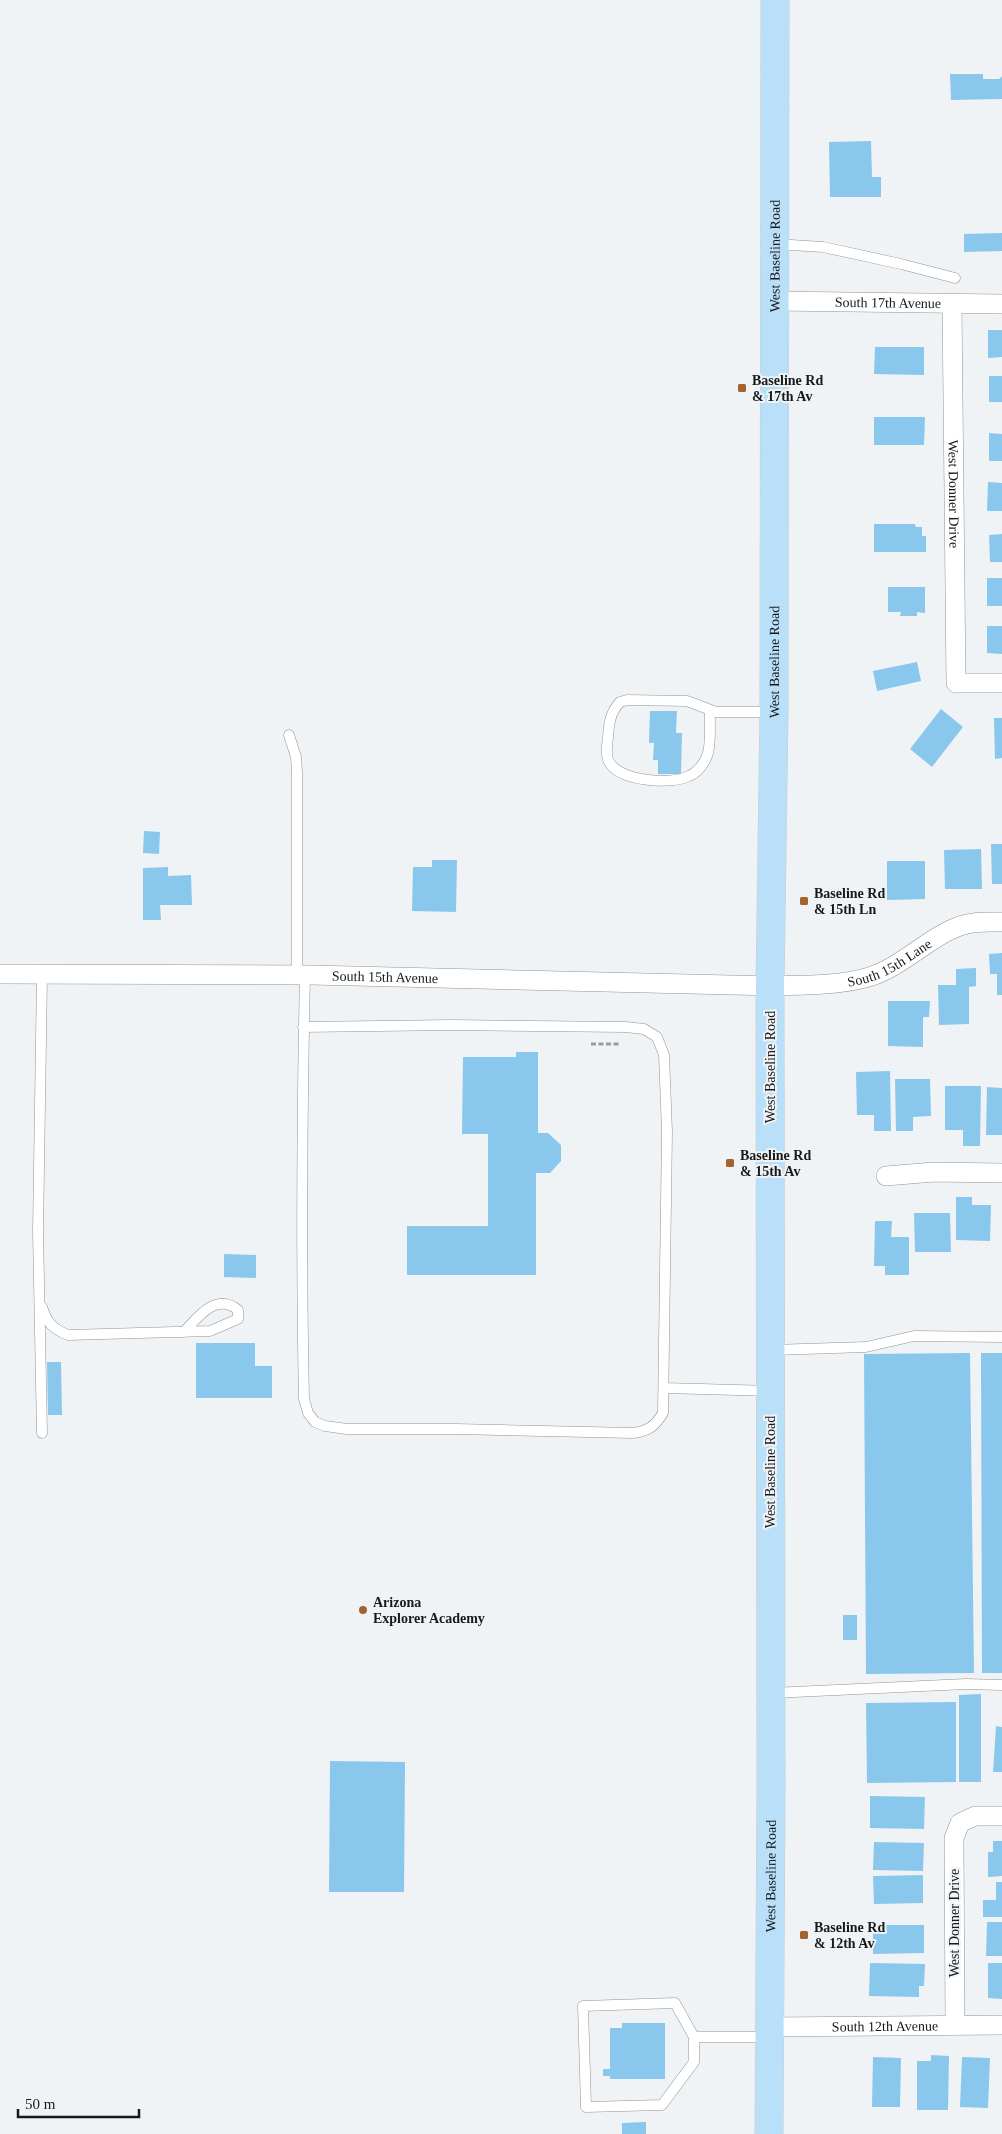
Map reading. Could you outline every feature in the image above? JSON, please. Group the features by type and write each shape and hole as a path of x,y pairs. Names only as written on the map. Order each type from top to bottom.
{"main road":[{"name":"West Baseline Road","path":"769,2134 771,1693 770,986 774,712 773,301 776,0"}],"street":[{"name":"South 17th Avenue","path":"773,301 1002,304"},
{"name":"West Donner Drive","path":"952,304 956,683 1002,683"},
{"name":"South 15th Lane","path":"770,986 831,984 870,976 891,967 954,928 968,924 1002,922"},
{"name":"South 15th Avenue","path":"0,974 42,976 301,975 770,986"},
{"path":"886,1176 934,1172 1002,1173"},
{"name":"West Donner Drive","path":"955,2026 954,1838 960,1823 975,1816 1002,1816"},
{"name":"South 12th Avenue","path":"769,2032 1002,2026"}],"lane":[{"path":"774,244 823,247 955,278"},
{"path":"710,710 707,756 699,769 691,776 681,779 631,778 622,775 608,760 609,719 620,702 627,700 687,701 716,712 774,712"},
{"path":"289,735 296,757 297,772 301,975 304,1027 302,1196 304,1400 308,1413 315,1422 325,1426 347,1429 456,1429 634,1433 647,1431 656,1424 663,1413 664,1388 667,1132 664,1055 657,1037 644,1029 626,1027 452,1025 304,1027"},
{"path":"42,976 38,1231 42,1433"},
{"path":"39,1297 44,1315 53,1329 68,1335 184,1332 210,1331 238,1319 238,1310 232,1305 223,1304 207,1308 200,1313 184,1332"},
{"path":"770,1350 866,1347 914,1336 1002,1337"},
{"path":"664,1388 770,1391"},
{"path":"771,1693 1002,1684"},
{"path":"676,2003 694,2037 694,2062 662,2105 586,2107 583,2006 676,2003"},
{"path":"694,2037 769,2032"}],"path":[{"path":"591,1044 620,1044"}],"building":[{"path":"950,74 983,74 983,79 999,79 1002,76 1002,99 951,100"},
{"path":"871,141 872,177 881,177 881,197 830,197 829,142"},
{"path":"1002,233 1002,251 964,252 964,234"},
{"path":"988,330 1002,330 1002,357 988,358"},
{"path":"875,347 924,347 924,375 874,374"},
{"path":"989,376 1002,376 1002,402 989,402"},
{"path":"874,417 925,417 924,445 874,445"},
{"path":"989,433 1002,434 1002,461 989,461"},
{"path":"988,482 1002,483 1002,511 987,511"},
{"path":"874,524 915,524 916,527 922,527 922,536 926,536 926,552 874,552"},
{"path":"1002,534 1002,562 990,562 989,535"},
{"path":"987,578 1002,578 1002,606 987,606"},
{"path":"888,587 925,587 925,613 917,612 917,616 900,616 901,612 888,612"},
{"path":"987,626 1002,626 1002,654 987,653"},
{"path":"917,662 921,681 877,691 873,671"},
{"path":"941,709 963,727 932,767 910,749"},
{"path":"650,711 677,711 676,733 682,733 681,774 658,774 658,760 653,760 654,743 649,743"},
{"path":"994,718 1002,718 1002,758 995,759"},
{"path":"144,831 160,832 159,854 143,853"},
{"path":"991,844 1002,844 1002,884 992,884"},
{"path":"981,849 982,889 945,889 944,850"},
{"path":"432,860 457,860 456,912 412,911 413,867 432,867"},
{"path":"887,861 925,861 925,899 887,900"},
{"path":"168,867 168,876 191,875 192,905 160,905 161,920 143,920 143,868"},
{"path":"1002,953 1002,995 997,995 997,974 990,974 989,954"},
{"path":"976,968 976,986 969,987 969,1024 939,1025 938,985 956,985 956,969"},
{"path":"888,1001 930,1001 929,1017 923,1017 923,1047 888,1046"},
{"path":"516,1052 538,1052 538,1133 548,1133 561,1145 561,1161 550,1173 536,1173 536,1275 407,1275 407,1226 488,1226 488,1134 462,1134 463,1057 516,1057"},
{"path":"890,1071 891,1131 874,1131 874,1115 857,1115 856,1072"},
{"path":"895,1079 930,1079 931,1116 913,1117 913,1131 896,1131"},
{"path":"945,1086 981,1086 980,1146 963,1146 963,1130 945,1130"},
{"path":"987,1087 1002,1088 1002,1135 986,1135"},
{"path":"956,1197 972,1197 972,1205 991,1205 990,1241 956,1240"},
{"path":"914,1213 950,1213 951,1252 915,1252"},
{"path":"875,1221 892,1221 891,1237 909,1237 909,1275 885,1275 885,1266 874,1266"},
{"path":"224,1254 256,1255 256,1278 224,1277"},
{"path":"196,1343 255,1343 255,1366 272,1366 272,1398 196,1398"},
{"path":"970,1353 974,1673 866,1674 864,1354"},
{"path":"981,1353 1002,1353 1002,1673 982,1673"},
{"path":"47,1362 61,1362 62,1415 48,1415"},
{"path":"843,1615 857,1615 857,1640 843,1640"},
{"path":"981,1694 981,1782 959,1782 959,1695"},
{"path":"956,1702 956,1782 867,1783 866,1703"},
{"path":"996,1726 1002,1727 1002,1772 993,1772"},
{"path":"330,1761 405,1762 404,1892 329,1892"},
{"path":"870,1796 925,1797 924,1829 870,1828"},
{"path":"993,1841 1002,1841 1002,1876 988,1877 988,1852 993,1852"},
{"path":"874,1842 924,1843 923,1871 873,1870"},
{"path":"923,1875 923,1903 874,1904 873,1876"},
{"path":"996,1882 1002,1882 1002,1917 983,1917 983,1900 996,1900"},
{"path":"987,1922 1002,1922 1002,1956 986,1956"},
{"path":"873,1925 924,1925 924,1953 873,1954"},
{"path":"870,1963 925,1964 924,1986 919,1986 919,1997 869,1996"},
{"path":"988,1963 1002,1963 1002,1999 988,1998"},
{"path":"622,2023 665,2023 665,2079 610,2079 610,2076 603,2076 603,2069 610,2069 610,2028 622,2028"},
{"path":"931,2055 949,2056 948,2110 917,2110 917,2061 931,2061"},
{"path":"873,2057 901,2058 900,2107 872,2107"},
{"path":"962,2057 990,2058 988,2108 960,2107"},
{"path":"646,2122 646,2134 622,2134 622,2123"}],"place":[{"name":"Baseline Rd & 17th Av","path":"742,388"},
{"name":"Baseline Rd & 15th Ln","path":"804,901"},
{"name":"Baseline Rd & 15th Av","path":"730,1163"},
{"name":"Arizona Explorer Academy","path":"363,1610"},
{"name":"Baseline Rd & 12th Av","path":"804,1935"}]}
